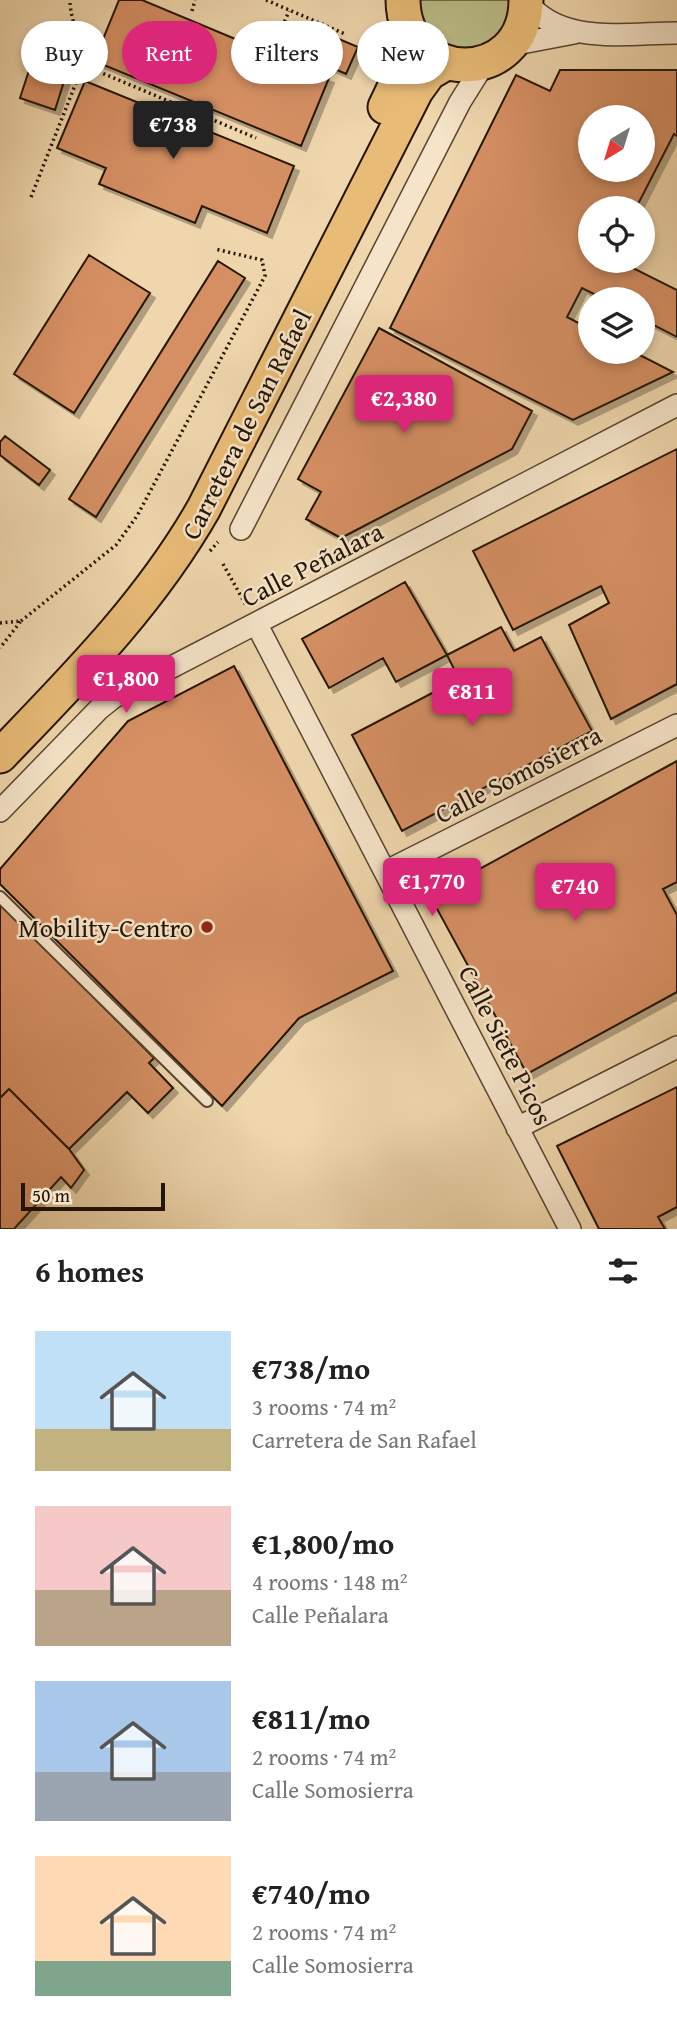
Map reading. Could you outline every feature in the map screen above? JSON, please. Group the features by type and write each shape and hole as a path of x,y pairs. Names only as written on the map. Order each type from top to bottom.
{"main road":[{"path":"449,63 469,65 498,54 523,24 526,1"},
{"name":"Carretera de San Rafael","path":"0,726 106,613 166,534 391,97 407,53 405,13"},
{"name":"Carretera de San Rafael","path":"0,756 126,622 177,554 210,496 420,84"}],"street":[{"path":"526,1 537,15 575,32"},
{"path":"242,529 460,102 498,54 575,32 677,33"},
{"path":"449,68 457,81 460,102"},
{"name":"Calle Peñalara","path":"0,811 114,697 253,618 677,405"},
{"name":"Calle Siete Picos","path":"253,618 570,1229"},
{"path":"0,765 35,719"},
{"name":"Calle Somosierra","path":"385,872 677,725"},
{"path":"517,1128 677,1047"}],"lane":[{"path":"0,897 207,1101"}],"path":[{"path":"70,0 71,21"},
{"path":"192,11 195,0"},
{"path":"266,0 345,34"},
{"path":"285,21 289,11"},
{"path":"108,76 256,138"},
{"path":"31,197 76,84"},
{"path":"0,648 21,621 116,545 137,516 265,276 262,260 215,249"},
{"path":"223,564 253,618"},
{"path":"0,623 21,621"}],"green space":[{"path":"414,0 514,0 514,12 485,51 449,48 449,21 424,21"}],"building":[{"path":"119,0 142,0 192,21 122,21 122,72 108,67 108,27"},
{"path":"217,31 231,37 231,84 327,84 301,146 150,84 217,84"},
{"path":"343,41 357,47 346,74 343,73"},
{"path":"560,70 677,70 677,136 674,134 655,171 655,105 578,105 578,182 649,182 642,196 578,196 578,273 643,273 677,290 677,337 655,326 655,287 578,287 578,296 567,317 578,323 578,364 655,363 673,372 573,420 390,328 516,75 550,91"},
{"path":"25,84 63,84 55,110 20,98"},
{"path":"84,84 92,84 294,166 267,233 202,206 195,223 99,184 106,168 57,148"},
{"path":"89,255 150,293 74,413 14,374"},
{"path":"218,261 245,278 96,517 69,499"},
{"path":"379,328 532,411 512,449 341,538 306,519 321,492 298,479"},
{"path":"5,436 50,470 39,485 0,455 0,442"},
{"path":"677,449 677,684 611,719 569,625 609,603 601,586 513,630 473,551"},
{"path":"405,582 447,655 396,682 383,658 329,688 302,639"},
{"path":"501,627 514,651 541,637 592,731 402,831 352,735 459,679 447,655"},
{"name":"Mobility-Centro","path":"234,666 393,971 299,1018 222,1106 0,884 0,869 128,721"},
{"path":"677,761 677,882 663,889 677,915 677,992 527,1074 430,896"},
{"path":"0,903 154,1058 149,1063 173,1088 148,1113 127,1092 69,1149 9,1089 0,1098"},
{"path":"677,1087 677,1207 658,1217 665,1229 599,1229 557,1146"},
{"path":"9,1089 69,1149 84,1170 71,1188 61,1177 14,1229 0,1229 0,1098"}],"place":[{"name":"Mobility-Centro","path":"207,927"}]}
